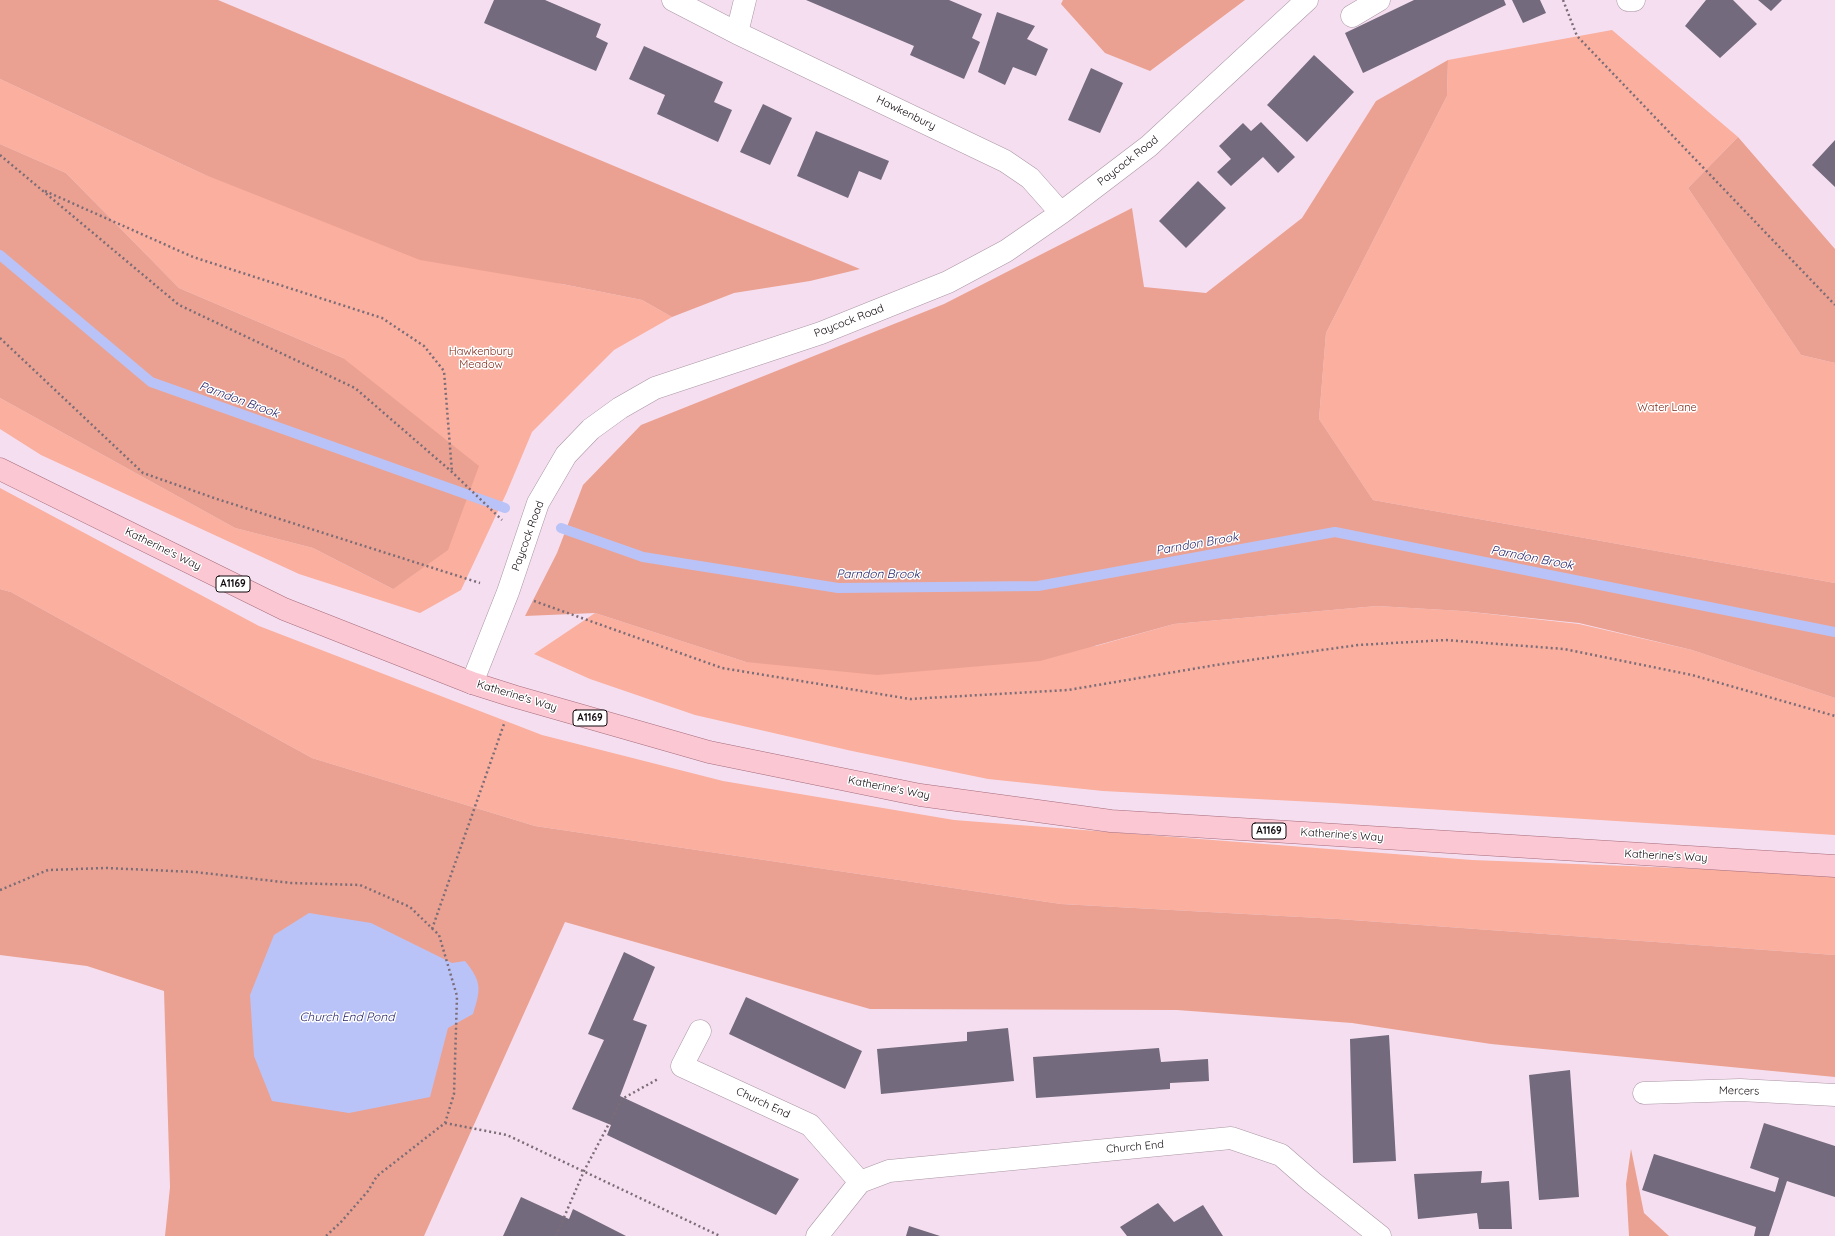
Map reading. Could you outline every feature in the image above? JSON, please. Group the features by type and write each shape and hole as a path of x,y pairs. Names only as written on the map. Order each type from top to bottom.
{"main road":[{"name":"Katherine's Way","path":"0,469 284,609 472,683 709,752 920,795 1111,821 1835,866"}],"street":[{"name":"Hawkenbury","path":"673,0 1005,161 1030,178 1061,213"},
{"path":"737,32 746,0"},
{"name":"Paycock Road","path":"472,683 508,592 538,503 566,455 591,429 620,408 655,388 821,333 948,282 1006,251 1061,213 1148,146 1307,0"},
{"path":"1352,16 1379,0"},
{"path":"1628,0 1634,0"},
{"path":"682,1066 700,1031"},
{"name":"Church End","path":"682,1066 810,1125 860,1182 889,1171 923,1166 1231,1138 1281,1155 1312,1182 1380,1236"},
{"name":"Mercers","path":"1644,1094 1740,1090 1835,1095"},
{"path":"817,1236 860,1182"}],"path":[{"path":"1564,0 1577,36 1835,305"},
{"path":"0,155 179,305 355,388 452,472 525,543"},
{"path":"41,189 193,257 382,318 424,346 444,371 452,472"},
{"path":"0,338 143,472 217,499 508,592 722,668 830,688 910,699 1068,690 1222,664 1351,646 1446,640 1564,649 1692,675 1835,716"},
{"path":"432,929 513,696"},
{"path":"0,890 48,870 106,868 196,872 291,883 360,885 410,907 439,935 457,996 454,1094 445,1123 377,1176 368,1191 341,1222 326,1236"},
{"path":"556,1236 584,1171 622,1099 682,1066"},
{"path":"445,1123 507,1135 720,1236"}],"green space":[{"name":"Water Lane","path":"1612,30 1738,137 1688,188 1801,355 1835,363 1835,583 1373,500 1319,419 1326,333 1447,96 1448,60"},
{"name":"Hawkenbury Meadow","path":"0,79 203,174 562,284 642,300 672,317 614,350 532,432 506,494 461,590 420,613 299,574 41,455 0,429 0,398 235,528 313,548 393,589 343,358 179,288 66,173 0,144"},
{"path":"0,488 259,626 542,735 723,781 954,820 1472,860 1835,874 1835,955 1338,919 1061,904 535,826 312,758 11,592 0,589"},
{"path":"1377,606 1462,611 1579,624 1692,650 1835,698 1835,835 1334,803 1103,791 988,779 852,751 695,715 590,679 534,654 595,613 746,662 1096,646 1174,624"}],"shaded area":[{"path":"0,0 218,0 860,269 810,281 734,293 672,317 642,300 562,284 420,260 203,174 0,79"},
{"path":"1063,0 1245,0 1150,71 1105,53 1061,4"},
{"path":"1448,60 1447,96 1326,333 1319,419 1373,500 1835,583 1835,698 1692,650 1579,623 1462,611 1377,606 1174,624 1040,661 877,675 746,662 595,613 525,616 557,553 583,485 641,425 944,304 1132,208 1144,287 1206,293 1302,218 1376,101"},
{"path":"1738,137 1835,249 1835,363 1801,355 1688,188"},
{"path":"0,144 66,173 179,288 343,358 479,466 448,550 393,589 313,548 235,528 0,398"},
{"path":"0,589 11,592 312,758 535,826 1061,904 1338,919 1835,955 1835,1077 1491,1044 1352,1023 1177,1010 870,1009 565,922 424,1236 165,1236 170,1187 164,991 87,966 0,955"},
{"path":"1631,1149 1644,1213 1669,1236 1629,1236 1626,1184"}],"water":[{"name":"Church End Pond","path":"309,913 371,923 452,963 465,961 471,968 477,980 478,986 478,998 473,1014 448,1028 430,1097 349,1113 272,1101 254,1056 250,995 274,935"}],"building":[{"path":"494,0 545,0 601,24 596,37 608,43 596,71 484,23"},
{"path":"806,0 949,0 982,14 972,38 980,42 964,79 910,55 914,46"},
{"path":"1414,0 1504,0 1506,5 1363,73 1345,33"},
{"path":"1512,0 1540,0 1546,13 1523,23"},
{"path":"1706,0 1733,0 1757,24 1720,58 1685,26"},
{"path":"1758,0 1782,0 1771,11"},
{"path":"997,12 1035,26 1027,39 1048,49 1036,76 1013,67 1005,85 978,72"},
{"path":"644,46 723,82 714,102 732,110 718,142 657,114 665,95 629,79"},
{"path":"1314,55 1354,92 1307,142 1267,105"},
{"path":"1091,68 1123,83 1100,133 1068,120"},
{"path":"763,104 792,118 770,165 740,152"},
{"path":"1261,122 1295,157 1278,173 1263,157 1231,186 1217,172 1231,159 1219,146 1243,123 1251,131"},
{"path":"816,131 889,161 881,180 859,171 848,198 797,176"},
{"path":"1835,140 1835,187 1812,165"},
{"path":"1198,181 1226,208 1186,248 1159,221"},
{"path":"624,952 655,967 633,1020 647,1025 620,1096 799,1179 776,1215 607,1135 611,1125 572,1109 604,1040 588,1034"},
{"path":"746,997 862,1051 845,1089 729,1034"},
{"path":"1008,1028 1014,1081 881,1094 877,1049 967,1041 967,1032"},
{"path":"1389,1035 1396,1161 1353,1163 1350,1039"},
{"path":"1159,1048 1161,1062 1208,1059 1209,1081 1170,1083 1170,1089 1036,1098 1033,1057"},
{"path":"1570,1070 1579,1197 1539,1200 1529,1075"},
{"path":"1764,1123 1835,1146 1835,1197 1787,1181 1769,1236 1754,1236 1756,1227 1642,1190 1654,1154 1775,1192 1779,1178 1750,1168"},
{"path":"1482,1171 1481,1183 1509,1181 1512,1229 1479,1229 1477,1213 1418,1219 1414,1174"},
{"path":"521,1197 569,1219 573,1209 626,1236 503,1236"},
{"path":"1158,1203 1174,1222 1203,1205 1223,1236 1127,1236 1120,1227"},
{"path":"909,1226 940,1236 906,1236"}],"waterway":[{"name":"Parndon Brook","path":"0,255 151,382 505,508"},
{"name":"Parndon Brook","path":"561,528 643,557 838,588 1038,586 1335,532 1835,632"}]}
